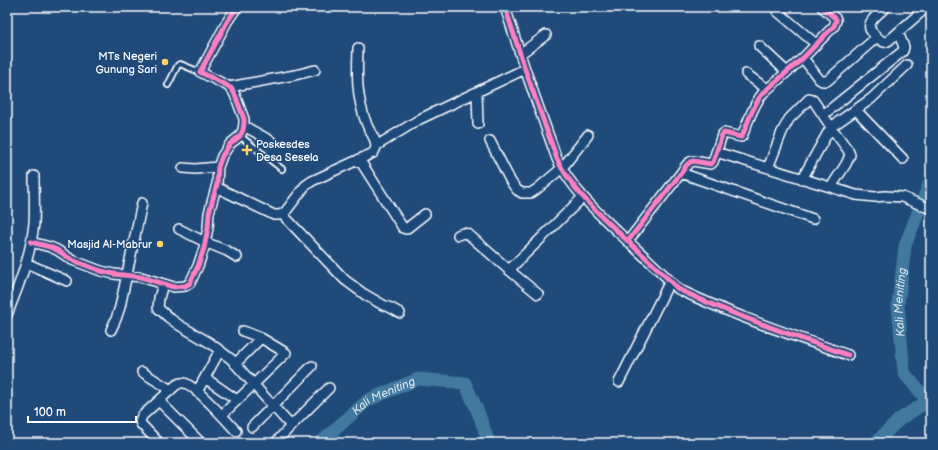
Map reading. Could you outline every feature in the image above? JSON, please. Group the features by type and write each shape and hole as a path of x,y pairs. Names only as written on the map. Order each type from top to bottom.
{"street":[{"path":"31,242 57,250 72,260 101,272 141,277 177,288 190,283 198,266 205,242 209,213 216,187 218,167 224,150 240,136 244,126 244,119 235,95 229,87 200,72 227,22 237,7"},
{"path":"505,7 557,159 572,184 605,219 678,289 706,302 757,322 848,355"},
{"path":"628,241 690,161 711,164 723,133 741,137 751,111 758,98 803,58 834,26 836,20 834,16 822,7"},
{"path":"886,7 869,24 871,32 884,42 888,41 927,7"},
{"path":"777,11 816,44"},
{"path":"520,54 546,35"},
{"path":"803,58 819,79 824,81 877,36"},
{"path":"823,115 903,52 904,47 900,37 894,36"},
{"path":"759,46 787,72"},
{"path":"216,187 274,215 279,215 286,211 305,186 312,181 373,153 376,146 375,141 367,126 360,106 357,79 358,48"},
{"path":"802,179 831,127 871,99 906,65"},
{"path":"376,146 420,119 525,69"},
{"path":"229,87 315,70"},
{"path":"746,74 767,90"},
{"path":"477,92 478,124"},
{"path":"768,168 782,132 789,119 810,99 813,100 850,155 831,188"},
{"path":"856,110 903,159"},
{"path":"244,126 271,141"},
{"path":"490,141 511,182 517,190 522,193 531,193 562,168 588,135"},
{"path":"716,152 831,188 875,197 885,196 902,198 931,209"},
{"path":"359,159 403,228 406,229 425,214"},
{"path":"183,168 195,169 218,167"},
{"path":"681,174 813,219"},
{"path":"7,315 26,264 31,242 34,222 34,176"},
{"path":"509,270 583,196"},
{"path":"111,330 120,307 142,203"},
{"path":"282,214 346,280 364,294 400,313"},
{"path":"179,229 205,242 227,250 237,257"},
{"path":"458,235 463,233 468,234 538,294"},
{"path":"26,264 67,281"},
{"path":"619,382 670,281"},
{"path":"163,284 158,308 179,325 210,343 231,359 291,426"},
{"path":"222,416 286,352 261,338 243,331"},
{"path":"235,364 261,338"},
{"path":"197,392 220,350"},
{"path":"252,427 312,366"},
{"path":"142,372 171,390"},
{"path":"205,378 237,400"},
{"path":"154,442 141,424 140,421 142,416 180,383 189,385 236,431"},
{"path":"275,443 329,388"},
{"path":"159,401 201,443"}],"lane":[{"path":"168,85 178,65 180,64 200,72"},
{"path":"240,136 282,169"}],"waterway":[{"name":"Kali Meniting","path":"875,443 900,419 928,401 904,373 898,305 905,246 931,179"},
{"name":"Kali Meniting","path":"320,443 368,400 418,379 465,383 478,412 489,443"}],"cycle path":[{"path":"31,242 50,247 72,260 101,271 141,277 174,287 185,286 190,283 204,248 209,213 217,184 218,167 222,156 230,144 240,136 243,130 244,119 232,89 200,72 227,22 237,7"},
{"path":"505,7 557,159 569,180 592,207 678,289 743,317 848,355"},
{"path":"628,241 687,164 693,161 711,164 724,133 741,137 753,108 763,93 803,58 834,26 836,19 822,7"}],"place":[{"name":"MTs Negeri Gunung Sari","path":"165,62"},
{"name":"Poskesdes Desa Sesela","path":"247,150"},
{"name":"Masjid Al-Mabrur","path":"160,244"}]}
